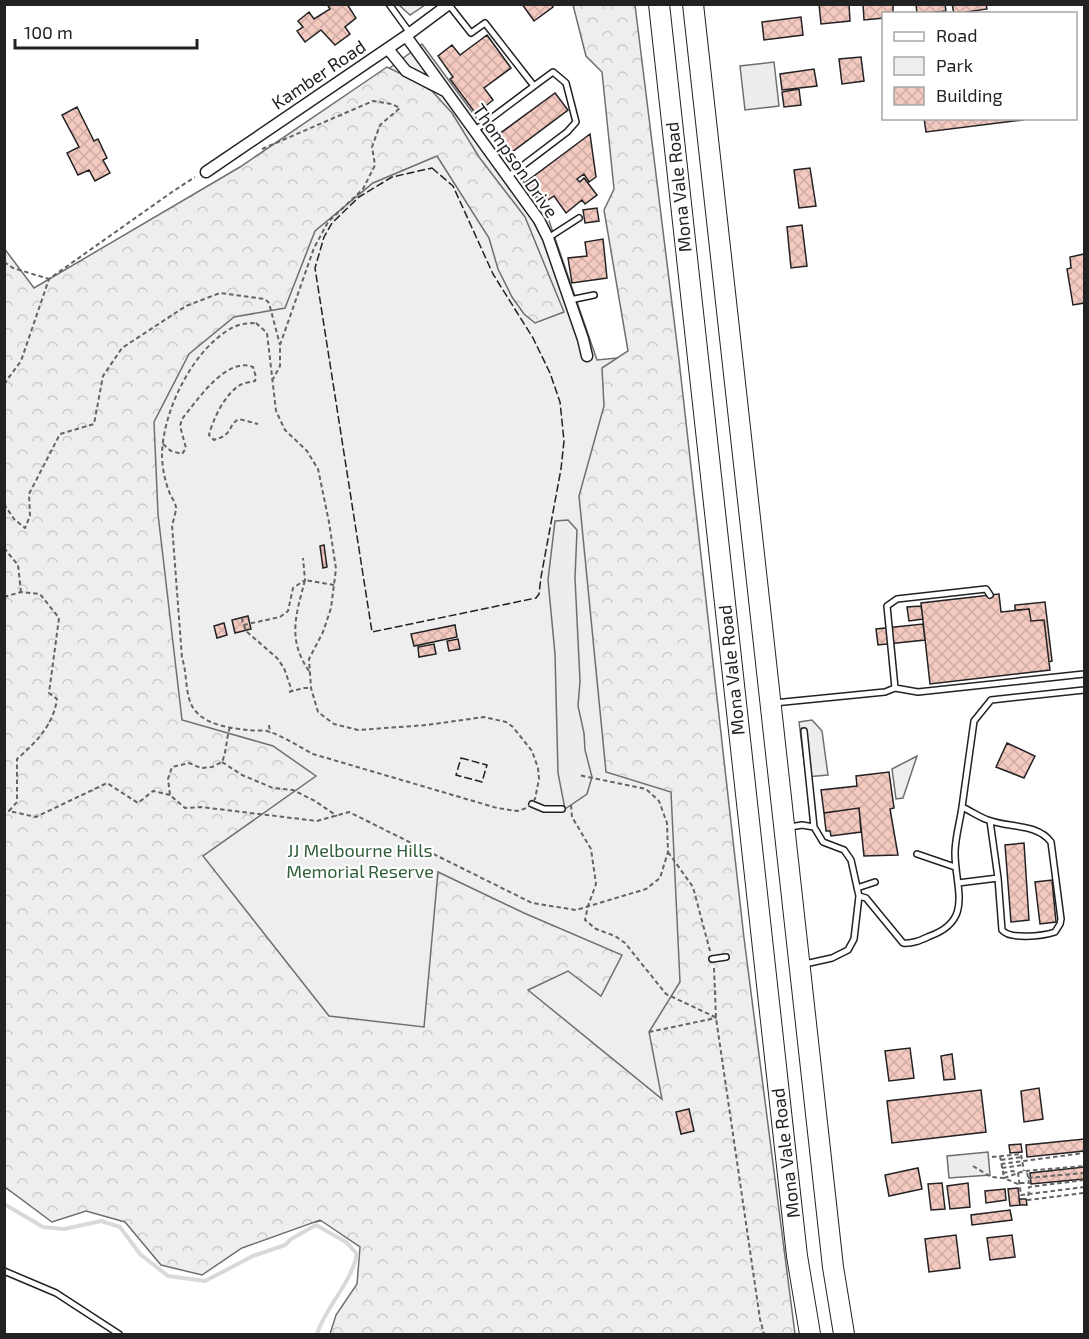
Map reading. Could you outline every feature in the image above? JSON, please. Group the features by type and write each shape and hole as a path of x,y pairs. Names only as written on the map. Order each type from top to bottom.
{"highway":[{"name":"Mona Vale Road","path":"659,4 783,1137 810,1335"},
{"name":"Mona Vale Road","path":"693,4 772,704 798,965 833,1267 844,1335"}],"street":[{"name":"Kamber Road","path":"206,172 449,5"},
{"name":"Thompson Drive","path":"408,35 539,220 548,238 570,300 587,356"},
{"name":"Thompson Drive","path":"388,49 406,71 446,91"}],"lane":[{"path":"389,4 408,35"},
{"path":"449,5 471,33 485,23 534,86"},
{"path":"474,131 554,72 566,83 576,122 567,132 509,176"},
{"path":"548,238 579,218"},
{"path":"570,300 594,295"},
{"path":"896,688 887,606 897,599 986,589 990,595"},
{"path":"772,704 885,692 896,688 918,692 1084,674"},
{"path":"859,896 866,898 903,944 948,928 958,913 960,904 955,848 974,721 992,700 1084,690"},
{"path":"798,965 832,958 848,950 854,939 859,896 850,860 844,850 823,842 814,827 804,731"},
{"path":"532,804 544,809 562,809"},
{"path":"962,807 990,821 1007,823 1042,833 1051,842 1061,919 1055,932 1013,937 1005,934 1001,926 998,878 990,821"},
{"path":"785,828 802,825 814,827"},
{"path":"917,854 955,867"},
{"path":"958,883 998,878"},
{"path":"857,888 875,882"},
{"path":"712,959 726,957"},
{"path":"4,1271 56,1293 119,1335"}],"path":[{"path":"261,149 373,101 392,104 400,108 380,125 372,147 375,165 363,189 328,222 314,248 280,345"},
{"path":"4,384 21,361 49,279 172,192 206,172"},
{"path":"4,262 13,268 49,279"},
{"path":"4,504 14,519 25,528 30,516 29,494 60,434 94,424 104,376 122,348 186,306 220,293 265,298 269,303 280,345 280,366 273,379"},
{"path":"256,322 267,333 276,411 285,430 307,451 318,469 336,569 331,608 323,632 309,659 311,688 318,712 329,722 347,729 371,729 484,717 506,722 532,751 536,762 539,779 532,804 517,811 497,808 313,754 297,744 270,733 209,722 200,716 191,703 182,658 172,525 176,505 163,468 163,444 167,421 182,384 201,356 229,329 241,324 256,322"},
{"path":"163,444 171,451 182,454 186,448 180,426 182,419 218,377 237,366 253,367 255,381 239,385 222,404 209,435 214,440 221,438 228,434 235,421 239,419 258,424"},
{"path":"4,548 18,565 21,592"},
{"path":"303,558 304,580 295,624 295,644 310,672"},
{"path":"243,625 280,617 288,611 293,588 304,580 334,585"},
{"path":"4,597 21,592 40,594 59,618 49,693 57,699 55,716 35,743 17,759 17,802 9,811 36,817 107,783 138,803 153,791 170,795 185,808 201,807 317,821 349,812 532,903 576,910 646,889 660,878 668,852 667,823 659,801 646,789 578,776"},
{"path":"242,618 246,631 277,658 284,668 290,692 311,688"},
{"path":"269,725 270,733"},
{"path":"170,795 168,779 172,767 189,763 201,768 212,767 222,762 227,749 226,739 230,727"},
{"path":"222,762 242,775 273,788 293,790 337,816"},
{"path":"571,805 572,817 591,849 596,884 585,920 596,929 615,936 625,943 666,994 716,1017"},
{"path":"668,852 693,887 716,973 716,1017 764,1335"},
{"path":"649,1032 716,1017"},
{"path":"992,1157 1001,1162 1023,1164 1084,1153"},
{"path":"973,1166 991,1177 1004,1178 1020,1184 1029,1183 1021,1154 1001,1162"},
{"path":"1001,1162 1004,1178"},
{"path":"1004,1178 1026,1171 1084,1166"},
{"path":"1003,1173 1013,1171 1018,1173"},
{"path":"1018,1173 1021,1195 1084,1187"},
{"path":"1028,1178 1084,1173"},
{"path":"1084,1180 1029,1187 1027,1194 1028,1200 1084,1193"}],"green space":[{"path":"399,5 425,5 410,15"},
{"path":"573,5 635,5 679,360 744,938 795,1334 330,1334 336,1315 357,1284 360,1247 320,1220 242,1248 202,1275 161,1265 125,1222 86,1211 52,1222 5,1187 4,248 34,288 240,167 387,67 432,91 452,113 479,157 525,217 564,312 535,323 524,314 512,297 498,269 489,238 437,156 373,183 315,231 285,308 234,317 189,354 154,422 158,514 182,720 273,746 316,776 203,856 329,1016 424,1027 438,872 524,913 622,955 601,996 568,971 528,990 662,1099 649,1032 680,982 671,792 606,772 579,496 604,406 602,368 628,351 604,210 614,189 602,72 586,56"},
{"name":"JJ Melbourne Hills Memorial Reserve","path":"422,44 546,212 597,360 668,353 745,1125 370,1256 337,1218 193,1244 5,354"},
{"path":"917,756 903,798 896,799 892,769"}],"shaded area":[{"path":"774,62 779,106 745,110 740,66"},
{"path":"568,520 577,530 575,578 580,681 578,706 592,777 587,794 565,809 558,773 555,654 548,580 555,521"},
{"path":"812,720 822,731 828,775 806,777 799,722"},
{"path":"988,1152 990,1175 949,1178 947,1156"}],"building":[{"path":"327,4 347,4 356,18 345,27 350,34 335,45 321,30 305,42 297,31 303,27 298,21 309,12 314,19 330,9"},
{"path":"522,4 551,4 553,7 534,21"},
{"path":"819,4 849,4 850,21 821,24"},
{"path":"863,4 893,4 893,12 882,12 882,18 864,20"},
{"path":"916,4 945,4 946,11 917,12"},
{"path":"952,4 986,4 987,9 967,12 954,12"},
{"path":"801,17 803,35 764,40 762,22"},
{"path":"487,35 511,68 484,88 493,100 476,114 450,79 453,77 438,56 452,45 460,55"},
{"path":"861,57 864,81 842,84 839,59"},
{"path":"814,69 817,86 782,90 780,74"},
{"path":"799,89 801,105 784,107 782,92"},
{"path":"555,93 568,110 508,155 495,137"},
{"path":"77,107 94,141 98,139 107,158 103,160 110,173 95,181 89,170 78,175 67,153 79,147 62,115"},
{"path":"924,120 1023,120 926,132"},
{"path":"590,134 596,177 589,182 584,174 577,179 580,182 584,178 597,195 585,204 582,200 566,213 554,196 542,204 526,182"},
{"path":"810,168 816,206 799,208 794,170"},
{"path":"597,208 599,221 585,223 583,210"},
{"path":"802,225 807,266 791,268 787,227"},
{"path":"603,239 607,278 572,283 568,258 587,256 585,242"},
{"path":"1084,254 1084,303 1073,305 1067,269 1071,268 1070,257"},
{"path":"324,545 327,567 323,568 320,546"},
{"path":"999,594 1001,612 1029,609 1031,621 1044,620 1050,670 930,684 921,603"},
{"path":"1045,602 1052,661 1049,662 1044,620 1031,621 1029,609 1015,610 1015,605"},
{"path":"921,606 923,619 909,621 907,607"},
{"path":"248,616 251,629 235,633 232,620"},
{"path":"224,623 227,635 217,638 214,626"},
{"path":"923,624 925,640 878,645 876,629"},
{"path":"455,625 457,637 414,646 411,634"},
{"path":"458,639 460,649 449,651 447,641"},
{"path":"434,644 436,654 419,657 418,647"},
{"path":"1007,743 1035,756 1024,778 996,767"},
{"path":"889,772 894,808 890,809 898,855 864,856 859,808 824,813 821,790 857,786 856,776"},
{"path":"859,808 861,832 831,836 830,831 826,831 824,813"},
{"path":"1024,843 1029,920 1011,922 1005,845"},
{"path":"1052,880 1056,922 1040,924 1035,882"},
{"path":"910,1048 914,1078 889,1081 885,1051"},
{"path":"952,1054 955,1079 944,1080 941,1056"},
{"path":"1039,1088 1043,1119 1024,1122 1021,1091"},
{"path":"981,1090 986,1132 892,1143 887,1101"},
{"path":"689,1109 694,1131 681,1134 676,1112"},
{"path":"1084,1139 1084,1151 1027,1157 1026,1145"},
{"path":"1021,1144 1022,1152 1010,1153 1009,1145"},
{"path":"1084,1167 1084,1179 1031,1184 1030,1173"},
{"path":"918,1168 922,1189 889,1196 885,1175"},
{"path":"942,1183 945,1209 931,1210 928,1184"},
{"path":"968,1183 970,1207 950,1209 947,1186"},
{"path":"1018,1188 1020,1205 1010,1206 1008,1189"},
{"path":"1005,1189 1006,1200 986,1203 985,1191"},
{"path":"1019,1199 1026,1199 1027,1205 1020,1205"},
{"path":"1010,1210 1012,1220 972,1225 971,1215"},
{"path":"956,1235 960,1268 929,1272 925,1239"},
{"path":"1012,1235 1015,1257 990,1260 987,1238"}],"waterway":[{"path":"4,1204 43,1227 64,1229 101,1221 120,1227 140,1254 168,1276 205,1281 253,1256 285,1245 316,1225 346,1242 357,1254 354,1265 317,1334"}],"fence":[{"path":"432,168 453,186 493,274 533,338 550,373 560,402 564,441 561,469 539,594 536,598 372,632 315,268 324,237 332,223 359,197 392,177 432,168"},
{"path":"461,758 487,765 482,782 456,775 461,758"}]}
